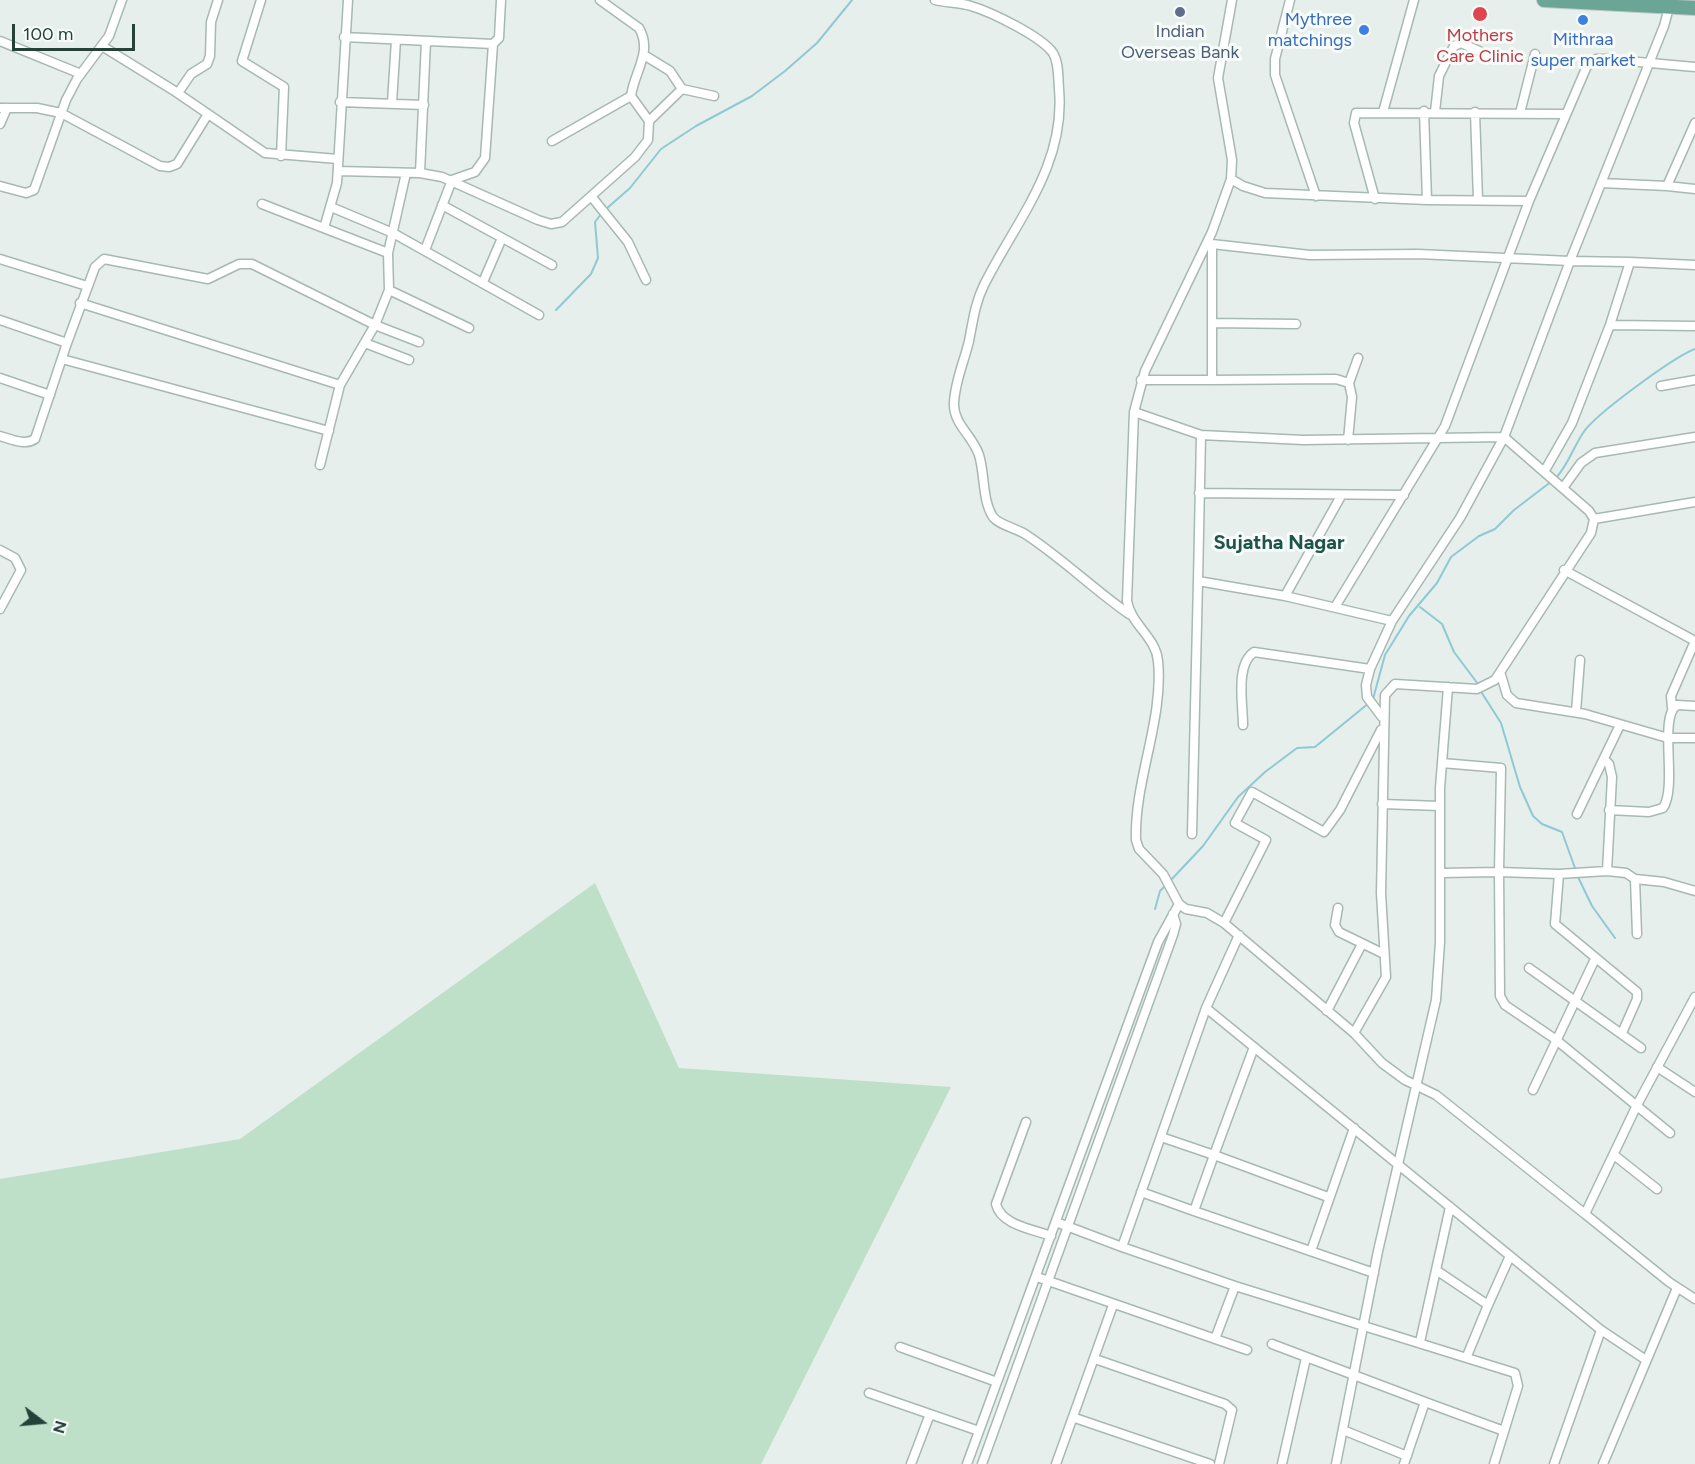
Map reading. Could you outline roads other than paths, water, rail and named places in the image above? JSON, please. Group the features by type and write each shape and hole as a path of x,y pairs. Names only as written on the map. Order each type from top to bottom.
{"main road":[{"path":"1544,0 1670,4 1695,8"}],"street":[{"path":"0,186 26,193 34,190 62,113 81,74 112,29 122,0"},
{"path":"178,93 191,74 207,64 210,56 210,22 218,0"},
{"path":"261,0 242,61 284,87 281,156"},
{"path":"324,228 336,193 348,0"},
{"path":"426,250 452,180 475,172 485,158 493,44 499,38 501,0"},
{"path":"552,141 632,96 646,43 639,28 600,0"},
{"path":"935,0 969,5 984,11 1044,44 1057,64 1060,117 1056,137 1039,190 984,284 974,309 969,341 957,382 955,416 969,435 980,456 990,510 995,519 1023,532 1129,614 1155,647 1159,664 1152,736 1141,780 1136,836 1139,849 1163,874 1179,904 1186,909 1207,913 1224,922 1354,1033 1382,1063 1436,1095 1677,1288 1695,1299"},
{"path":"1129,614 1134,412 1141,380 1209,244 1231,178 1232,160 1218,78 1232,0"},
{"path":"1290,0 1275,59 1275,75 1316,196"},
{"path":"1383,112 1414,0"},
{"path":"1382,717 1367,697 1366,685 1370,669 1392,621 1460,518 1504,437 1670,4"},
{"path":"344,37 493,44"},
{"path":"392,103 396,40"},
{"path":"0,41 81,74"},
{"path":"420,173 426,41"},
{"path":"1435,112 1439,76 1454,46 1461,43 1497,59"},
{"path":"102,46 178,93 265,153 338,159"},
{"path":"1520,113 1535,54"},
{"path":"644,55 670,71 682,89 714,96"},
{"path":"1335,607 1437,440 1454,405 1529,201 1584,71 1592,60 1650,61 1695,67"},
{"path":"649,121 682,89"},
{"path":"338,171 420,173 452,180 551,224 562,222 644,146 650,131 649,121 632,96"},
{"path":"340,102 424,105"},
{"path":"0,124 3,108 37,108 62,113 160,165 169,167 177,164 208,114"},
{"path":"1424,111 1427,201"},
{"path":"1375,199 1353,120 1359,112 1566,114"},
{"path":"1475,112 1478,200"},
{"path":"1667,186 1695,123"},
{"path":"320,465 340,385 375,325 389,290 388,253 406,173"},
{"path":"1231,178 1243,186 1265,193 1427,201 1529,201"},
{"path":"1601,183 1695,189"},
{"path":"591,196 628,242 646,280"},
{"path":"262,204 388,253"},
{"path":"442,205 552,265"},
{"path":"331,207 393,233 426,250 539,315"},
{"path":"483,282 502,238"},
{"path":"1209,244 1310,255 1507,258 1695,265"},
{"path":"1209,244 1212,380"},
{"path":"0,259 87,286"},
{"path":"0,436 29,443 35,439 80,303 99,262 104,259 208,279 244,263 252,264 375,325 418,342"},
{"path":"1545,473 1572,423 1610,325 1630,262"},
{"path":"389,290 469,328"},
{"path":"80,303 340,385"},
{"path":"0,320 67,343"},
{"path":"1212,323 1296,324"},
{"path":"1610,325 1695,326"},
{"path":"365,343 409,360"},
{"path":"1348,440 1352,397 1349,383 1358,358"},
{"path":"62,359 329,431"},
{"path":"0,378 50,395"},
{"path":"1141,380 1336,379 1349,383"},
{"path":"1661,386 1695,380"},
{"path":"1134,412 1201,435 1348,440 1504,437 1561,486 1594,519"},
{"path":"1192,834 1201,435"},
{"path":"1561,486 1581,463 1596,453 1695,437"},
{"path":"1199,493 1404,495"},
{"path":"1285,596 1341,496"},
{"path":"1594,519 1695,502"},
{"path":"1354,1033 1384,984 1381,893 1382,717 1385,695 1391,686 1417,683 1477,689 1501,675 1564,570 1591,533 1594,519"},
{"path":"0,550 15,558 21,570 0,609"},
{"path":"1564,570 1695,641 1671,696 1668,801 1664,808 1649,812 1609,810"},
{"path":"1198,581 1285,596 1392,621"},
{"path":"1243,724 1243,667 1247,656 1254,652 1370,669"},
{"path":"1576,712 1580,660"},
{"path":"1501,675 1507,695 1513,701 1576,712 1668,738 1695,738"},
{"path":"1336,1464 1397,1164 1438,984 1440,807 1448,687"},
{"path":"1672,708 1677,705 1695,706"},
{"path":"1577,814 1620,725"},
{"path":"1224,922 1266,840 1235,823 1252,792 1324,832 1340,810 1382,729"},
{"path":"1604,759 1611,772 1607,871"},
{"path":"1442,763 1501,768 1500,996 1505,1005 1556,1039 1670,1133"},
{"path":"1382,804 1440,807"},
{"path":"1441,873 1559,874 1607,871 1626,873 1635,879 1664,882 1695,891"},
{"path":"1559,874 1555,924 1637,992 1637,999 1622,1033"},
{"path":"1635,879 1637,934"},
{"path":"967,1464 1158,942 1179,904"},
{"path":"1338,908 1336,929 1342,935 1384,954"},
{"path":"982,1464 1173,935 1176,924 1173,914"},
{"path":"1122,1247 1206,1008 1239,935"},
{"path":"1327,1011 1362,944"},
{"path":"1533,1090 1595,959"},
{"path":"1529,968 1641,1048"},
{"path":"1585,1214 1637,1105 1695,997"},
{"path":"1206,1008 1601,1330 1646,1360"},
{"path":"1194,1211 1254,1047"},
{"path":"1657,1067 1695,1092"},
{"path":"1026,1122 996,1204 1000,1215 1007,1220 1051,1236"},
{"path":"1311,1251 1354,1128"},
{"path":"1161,1137 1328,1197"},
{"path":"1614,1155 1657,1189"},
{"path":"1141,1192 1374,1274"},
{"path":"1420,1342 1450,1207"},
{"path":"1056,1222 1235,1286 1364,1327 1467,1356 1517,1374 1518,1386 1494,1464"},
{"path":"1467,1356 1510,1256"},
{"path":"1436,1270 1488,1305"},
{"path":"1037,1277 1246,1350"},
{"path":"1215,1339 1235,1286"},
{"path":"1603,1464 1677,1288"},
{"path":"1056,1464 1075,1418 1113,1305"},
{"path":"1554,1464 1601,1330"},
{"path":"1272,1344 1504,1431"},
{"path":"900,1347 997,1382"},
{"path":"1282,1464 1306,1358"},
{"path":"1095,1359 1225,1404 1232,1410 1219,1464"},
{"path":"869,1393 979,1431"},
{"path":"1343,1430 1405,1460 1425,1402"},
{"path":"910,1464 930,1414"},
{"path":"1075,1418 1210,1464"},
{"path":"974,1445 988,1449"}],"waterway":[{"path":"605,210 630,188 661,149 696,126 752,96 785,71 817,43 852,0"},
{"path":"556,310 591,274 598,258 595,222 601,214"},
{"path":"1556,478 1583,433 1602,413 1635,387 1695,349"},
{"path":"1373,699 1385,655 1409,616 1437,583 1451,557 1479,536 1495,529 1514,510 1552,481"},
{"path":"1420,607 1442,624 1454,652 1478,684"},
{"path":"1480,690 1501,723 1520,787 1533,816 1542,824 1562,832 1576,871"},
{"path":"1170,881 1203,846 1238,797 1265,772 1297,748 1315,747 1369,703"},
{"path":"1578,877 1592,906 1615,938"},
{"path":"1155,909 1160,891 1166,885"}],"place":[{"name":"Indian Overseas Bank","path":"1180,12"},
{"name":"Mothers Care Clinic","path":"1480,14"},
{"name":"Mithraa super market","path":"1583,20"},
{"name":"Mythree matchings","path":"1364,30"}],"district":[{"name":"Sujatha Nagar","path":"1279,543"}]}
